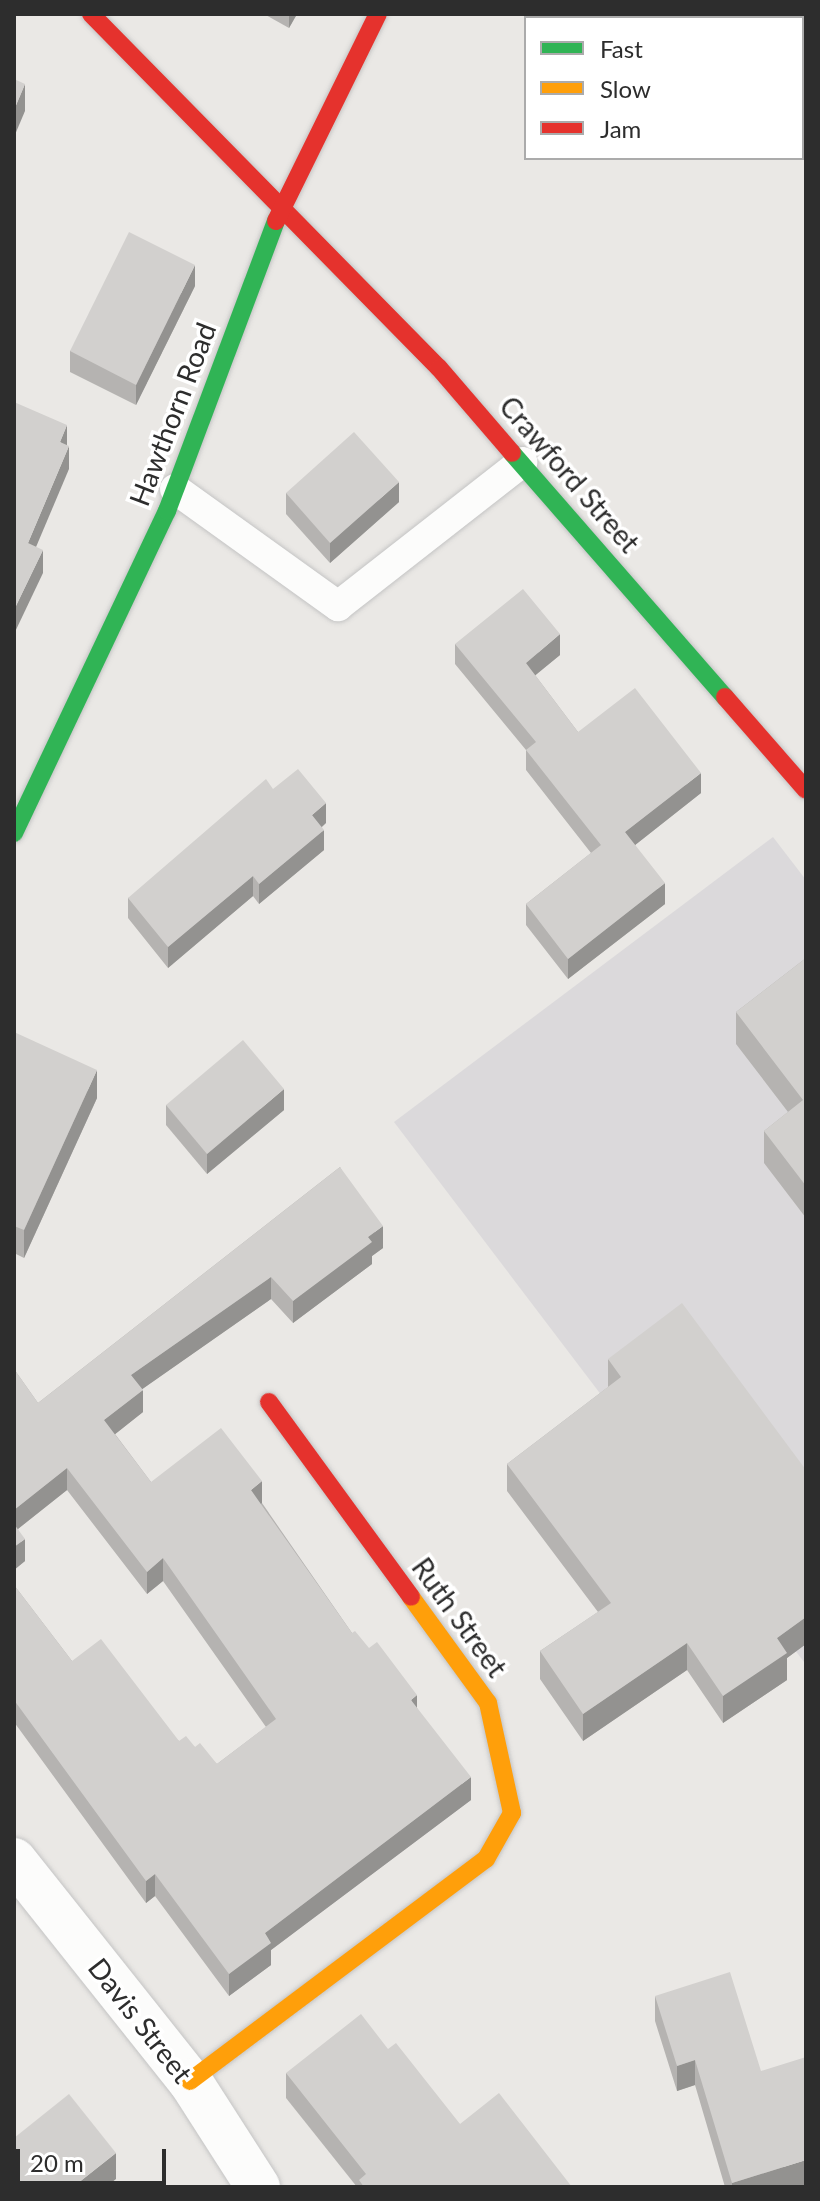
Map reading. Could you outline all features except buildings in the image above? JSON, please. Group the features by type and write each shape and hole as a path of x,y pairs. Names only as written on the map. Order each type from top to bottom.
{"street":[{"name":"Crawford Street","path":"91,14 282,204 522,462 806,790"},
{"name":"Hawthorn Road","path":"14,833 175,489 282,204 378,14"},
{"name":"Ruth Street","path":"190,2081 486,1859 512,1813 505,1763 488,1703 269,1402"},
{"name":"Davis Street","path":"14,1860 190,2081 258,2187"}],"lane":[{"path":"175,489 338,606 522,462"}],"shaded area":[{"path":"773,837 806,880 804,1662 394,1122"}],"traffic: fast":[{"path":"14,833 167,511 276,221"},
{"path":"512,453 725,697"}],"traffic: slow":[{"path":"190,2081 486,1859 512,1813 488,1703 411,1597"}],"traffic: jam":[{"path":"91,14 439,368 512,453"},
{"path":"276,221 378,14"},
{"path":"725,697 806,790"},
{"path":"269,1402 411,1597"}]}
